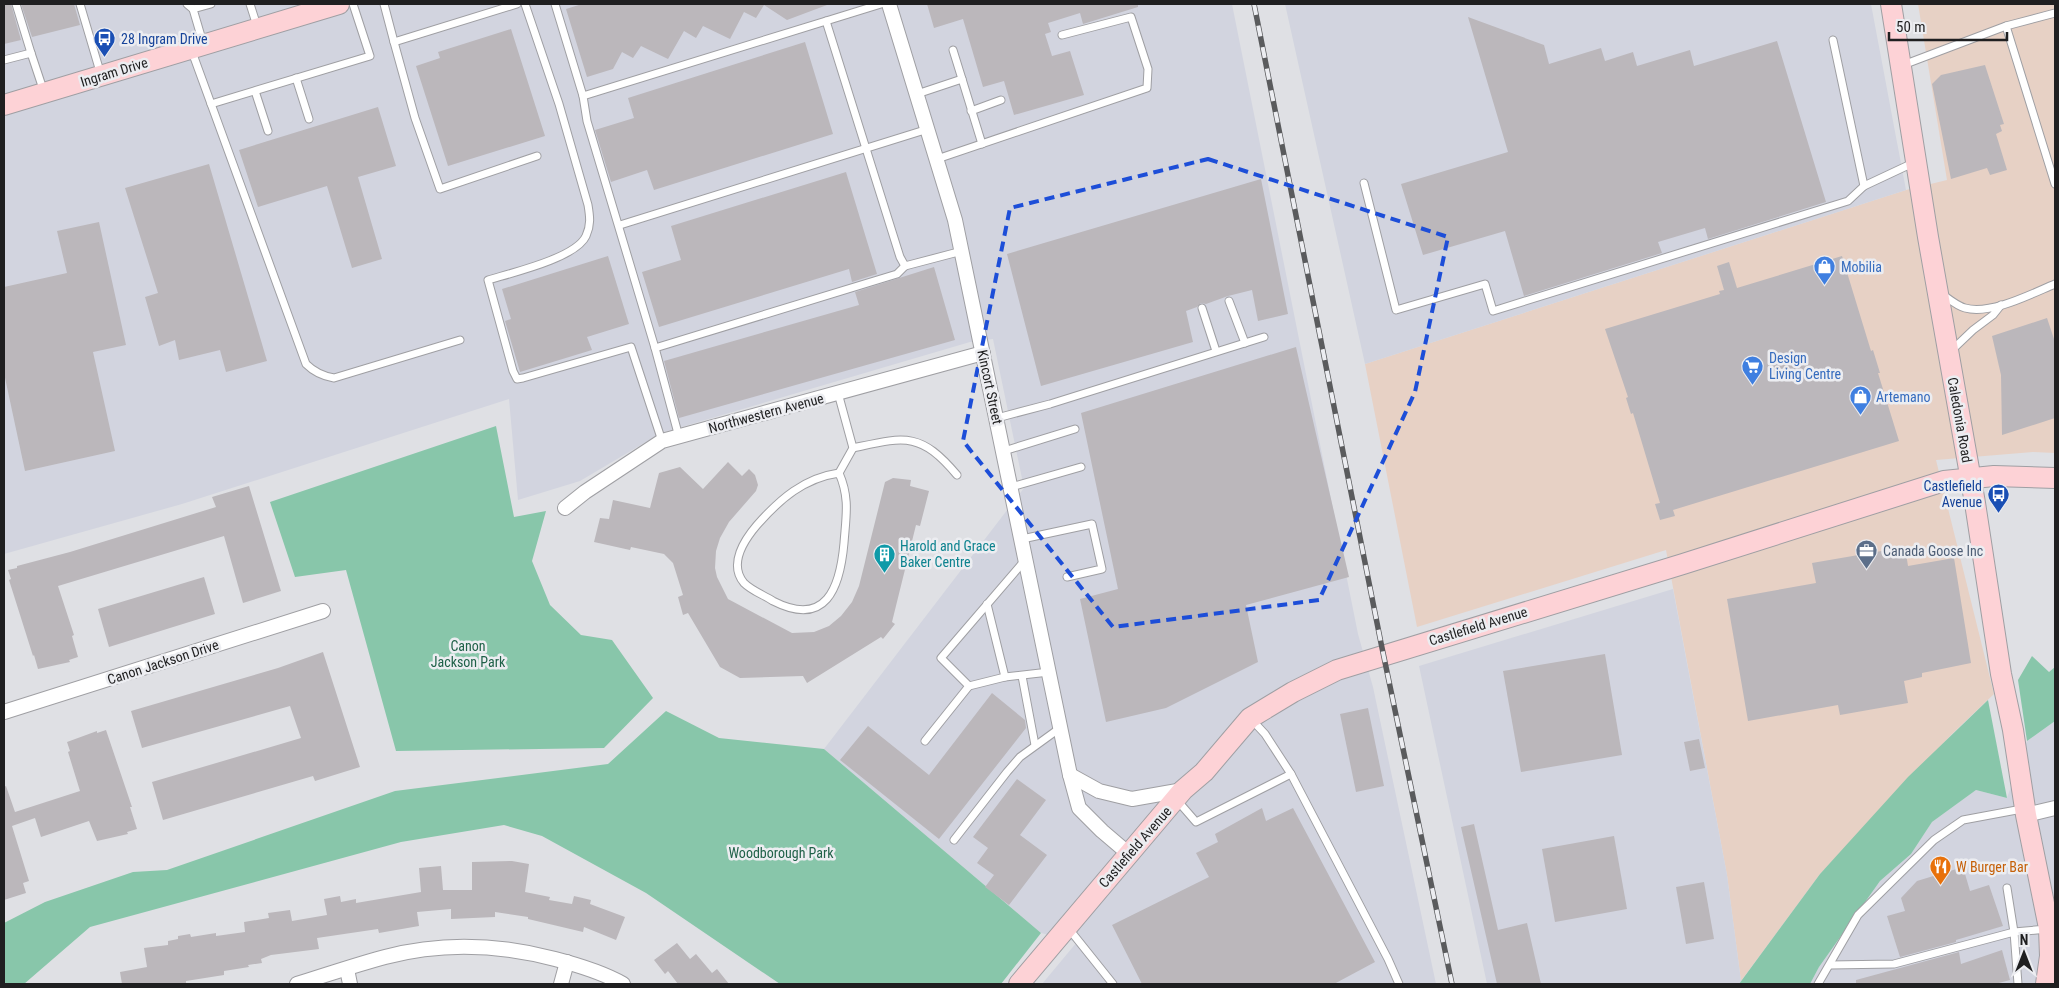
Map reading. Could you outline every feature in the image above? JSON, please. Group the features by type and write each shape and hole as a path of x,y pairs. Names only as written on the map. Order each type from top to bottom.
{"street":[{"name":"Ingram Drive","path":"4,105 258,29 307,8 339,4"},
{"name":"Kincort Street","path":"889,4 956,220 1070,776 1079,808 1128,854"},
{"name":"Caledonia Road","path":"1891,4 2026,812 2049,928 2050,956 2046,984"},
{"name":"Northwestern Avenue","path":"566,508 585,492 662,441 983,353"},
{"name":"Castlefield Avenue","path":"1019,984 1180,794 1204,772 1250,718 1293,692 1337,670 1683,564 1944,481 1970,478 2055,478"},
{"name":"Canon Jackson Drive","path":"4,712 323,611"},
{"path":"1070,776 1099,791 1132,799 1180,794"},
{"path":"2026,812 2055,808"},
{"path":"297,984 384,957 415,950 465,946 519,950 567,962 610,977 623,984"},
{"path":"561,984 567,962"},
{"path":"347,969 350,984"}],"lane":[{"path":"16,4 44,94"},
{"path":"80,4 102,75"},
{"path":"211,4 190,6 197,47 211,104 306,364 311,370 326,377 334,378 460,340"},
{"path":"250,4 258,29"},
{"path":"211,104 370,56 353,4"},
{"path":"384,4 415,118 440,189 537,156"},
{"path":"394,42 517,4"},
{"path":"525,4 559,104 588,206 590,221 585,237 578,246 548,262 488,280 513,371 517,379 522,378 631,347 662,441"},
{"path":"555,4 583,96 587,121 620,225 679,437"},
{"path":"583,96 881,4"},
{"path":"1901,66 2006,26 2055,13"},
{"path":"937,159 1147,88 1148,69 1131,17 1062,35"},
{"path":"826,21 900,257 905,266"},
{"path":"2006,26 2055,184"},
{"path":"1833,40 1864,186"},
{"path":"953,50 982,144"},
{"path":"4,60 31,53"},
{"path":"296,78 309,119"},
{"path":"916,94 962,79"},
{"path":"255,91 268,131"},
{"path":"971,111 1001,100"},
{"path":"620,225 928,128"},
{"path":"1364,183 1396,310 1485,284 1493,311 1848,201 1864,186 1916,162"},
{"path":"655,348 897,274 905,266 962,250"},
{"path":"1938,291 1964,308 1977,310 2001,305 2055,284"},
{"path":"1229,301 1245,342"},
{"path":"1949,352 1993,315 2001,305"},
{"path":"1202,308 1216,351"},
{"path":"997,418 1050,404 1264,336"},
{"path":"838,393 853,448"},
{"path":"1004,450 1075,429"},
{"path":"838,472 847,498 847,519 841,571 830,595 823,603 813,608 797,610 786,608 752,590 743,582 738,568 740,553 748,536 773,507 797,488 811,479 838,472 853,448 894,439 911,441 935,452 957,475"},
{"path":"1012,487 1081,467"},
{"path":"1022,539 1092,524 1102,568 1067,577"},
{"path":"969,686 941,658 1026,559"},
{"path":"987,604 1005,677"},
{"path":"926,742 969,686 1005,677 1049,672"},
{"path":"1022,676 1035,745"},
{"path":"1250,718 1265,734 1291,774 1388,959 1399,984"},
{"path":"954,840 1006,772 1035,745 1061,727"},
{"path":"1180,794 1196,822 1291,774"},
{"path":"1818,984 1858,915 1934,840 1963,820 2026,812"},
{"path":"2007,888 2014,932 2018,984"},
{"path":"1067,927 1113,984"},
{"path":"1830,965 1894,964 2014,932 2049,928"}],"highlighted area":[{"path":"1208,159 1448,237 1415,392 1319,600 1113,627 963,441 1010,208"}],"shaded area":[{"path":"4,4 1232,4 1358,634 1373,687 1436,984 1042,984 1077,942 1041,933 824,749 1024,488 993,339 970,342 661,433 580,481 518,500 509,399 182,504 4,554"},
{"path":"1285,4 1871,4 1906,190 1365,364"},
{"path":"1918,4 2055,4 2055,453 2033,452 1936,460 1994,694 1952,734 1820,874 1741,981 1727,875 1666,550 1417,627 1365,364 1906,190 1947,180"},
{"path":"1673,589 1727,875 1741,981 1739,984 1487,984 1419,666"},
{"path":"2055,721 2055,984 1810,984 1819,967 1880,881 1911,854 1932,822 1976,790 2007,798 2027,741"}],"green space":[{"name":"Canon Jackson Park","path":"496,426 514,517 546,511 532,561 550,605 581,635 612,640 653,698 604,748 396,751 346,570 295,577 270,502"},
{"path":"2032,656 2049,672 2055,667 2055,721 2027,741 2018,680"},
{"path":"1988,700 2007,798 1976,790 1932,822 1911,854 1880,881 1819,967 1810,984 1739,984 1820,874 1908,777"},
{"name":"Woodborough Park","path":"666,711 719,738 824,749 1041,933 1001,984 780,984 646,893 542,836 504,825 401,842 90,927 24,984 4,984 4,923 45,902 133,872 167,870 395,791 608,764"}],"building":[{"path":"4,4 11,4 21,40 4,44"},
{"path":"21,4 74,4 80,25 32,37"},
{"path":"582,4 827,5 787,20 764,5 756,18 744,12 730,39 703,26 696,38 684,31 668,59 641,46 633,58 622,52 613,69 587,77 566,9"},
{"path":"927,4 1138,4 1138,7 1083,24 1080,13 1048,23 1051,32 1045,34 1052,56 1070,51 1084,95 1014,115 1004,81 983,87 963,19 934,28"},
{"path":"1468,17 1544,45 1549,64 1601,48 1605,61 1633,52 1637,66 1690,50 1694,66 1777,41 1826,202 1708,239 1705,228 1658,242 1662,253 1524,296 1505,231 1423,255 1401,184 1508,152"},
{"path":"511,29 545,136 448,166 416,66 440,58 438,52"},
{"path":"805,42 833,134 654,190 647,170 611,182 595,130 634,118 628,98"},
{"path":"1985,65 2004,124 2000,125 2002,131 1996,134 2007,170 1990,175 1987,168 1951,179 1932,84 1941,75"},
{"path":"378,107 396,166 358,177 382,259 352,268 327,186 258,207 239,150"},
{"path":"209,164 267,361 226,372 220,350 179,360 175,340 159,346 145,297 158,293 125,188"},
{"path":"846,172 877,274 852,282 849,269 659,327 642,272 681,260 671,226"},
{"path":"1261,179 1288,314 1258,321 1252,290 1206,304 1201,303 1197,307 1186,311 1193,342 1041,386 1007,254"},
{"path":"99,222 126,345 93,352 115,451 25,471 4,373 4,287 67,273 57,231"},
{"path":"608,256 629,324 587,337 592,350 520,372 505,321 511,319 502,289"},
{"name":"Design Living Centre","path":"1842,256 1871,351 1873,350 1880,373 1878,373 1899,441 1673,510 1675,516 1660,520 1655,504 1660,503 1605,329 1720,294 1719,291 1724,290 1717,266 1729,262 1737,288"},
{"path":"934,267 955,340 679,418 664,361 859,305 855,292"},
{"path":"2047,318 2055,342 2055,418 2002,435 2001,375 1992,336"},
{"path":"1296,347 1349,577 1246,605 1258,662 1166,708 1106,722 1080,599 1118,589 1081,413"},
{"name":"Harold and Grace Baker Centre","path":"728,462 742,476 749,469 755,475 758,485 756,491 729,522 720,538 716,551 715,568 717,577 728,599 792,633 814,632 829,626 841,616 852,602 859,586 885,482 893,478 911,480 910,486 929,491 920,526 916,525 892,622 895,624 883,639 881,637 807,683 803,676 740,678 720,667 688,613 683,615 678,597 683,595 673,563 664,554 631,547 630,550 594,542 600,518 609,519 613,500 650,508 659,473 680,467 703,489"},
{"path":"249,486 281,591 243,603 224,536 58,586 74,635 72,636 78,657 69,660 70,662 38,669 9,580 11,579 8,570 216,507 212,497"},
{"path":"1905,547 1908,566 1954,558 1971,663 1922,673 1922,677 1904,681 1908,703 1840,715 1838,705 1748,721 1727,599 1816,583 1812,563"},
{"path":"204,577 215,614 109,647 98,609"},
{"path":"323,652 360,767 315,781 313,776 163,820 152,782 301,738 290,706 142,748 131,711 278,668"},
{"path":"1605,654 1622,755 1521,772 1503,671"},
{"path":"992,693 1025,720 1026,728 939,839 840,760 868,726 929,775"},
{"path":"1368,708 1384,786 1356,792 1340,714"},
{"path":"106,730 132,807 130,807 137,829 127,832 128,834 97,841 89,821 41,837 35,818 12,826 29,881 23,883 26,893 4,900 4,787 6,786 15,812 80,791 68,752 70,751 67,742 97,731 97,733"},
{"path":"1699,739 1705,768 1690,771 1684,742"},
{"path":"1017,779 1046,800 1020,835 1047,855 1009,905 985,887 994,875 977,863 988,848 973,837"},
{"path":"1262,808 1266,821 1293,808 1375,962 1334,984 1142,984 1112,925 1209,877 1196,853 1218,842 1215,834"},
{"path":"1474,824 1498,930 1527,923 1541,984 1497,984 1461,827"},
{"path":"1614,836 1627,909 1555,922 1542,849"},
{"path":"512,861 529,864 525,892 550,897 549,900 572,904 574,896 591,900 590,904 625,917 616,940 584,927 583,932 528,919 528,917 495,912 495,917 451,919 451,909 417,912 419,926 379,933 378,929 317,938 319,949 271,955 261,959 262,963 224,971 224,975 176,984 122,984 120,972 147,967 144,948 168,945 168,941 178,939 178,936 190,934 191,937 216,933 216,936 245,932 244,922 269,918 268,913 290,910 292,921 327,915 324,899 340,896 341,902 356,899 356,903 421,892 419,868 441,866 443,890 472,890 472,862"},
{"path":"1963,867 1970,891 1989,885 2003,926 1956,940 1956,942 1900,957 1887,916 1905,911 1901,898 1917,881"},
{"path":"1704,882 1714,939 1686,944 1676,887"},
{"path":"677,943 690,959 696,954 712,973 717,969 729,984 678,984 668,971 665,974 654,960"},
{"path":"2002,950 2010,980 1995,984 1856,984 1856,980 1959,952 1961,964"}],"railway":[{"path":"1254,4 1381,643 1452,984"}],"place":[{"name":"28 Ingram Drive","path":"105,58"},
{"name":"Mobilia","path":"1825,286"},
{"name":"Design Living Centre","path":"1753,385"},
{"name":"Artemano","path":"1860,416"},
{"name":"Castlefield Avenue","path":"1998,513"},
{"name":"Canada Goose Inc","path":"1867,570"},
{"name":"Harold and Grace Baker Centre","path":"884,573"},
{"name":"W Burger Bar","path":"1940,886"}]}
